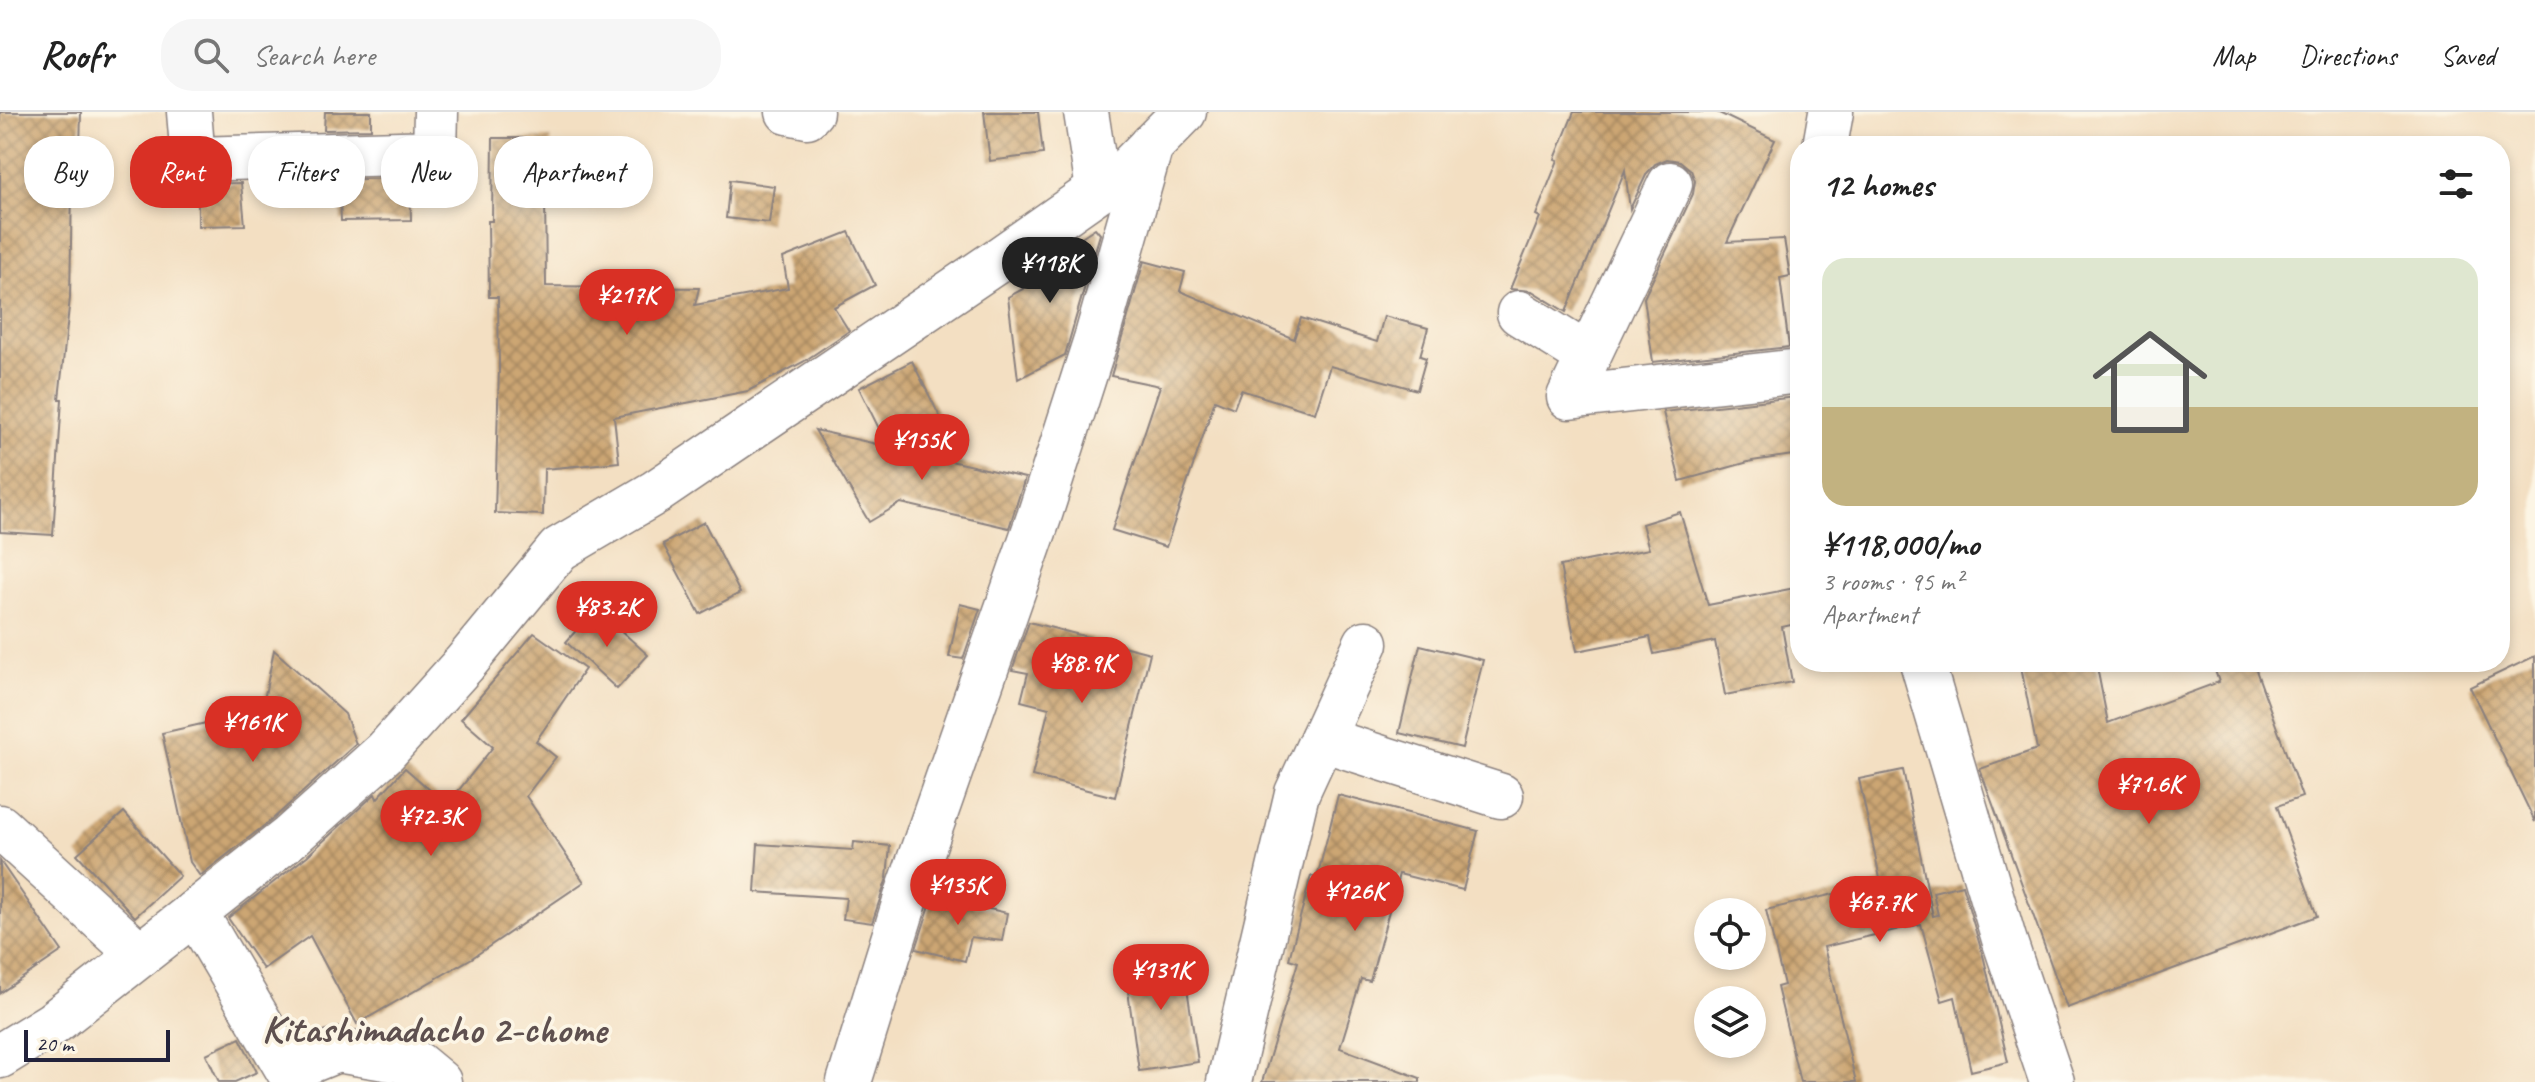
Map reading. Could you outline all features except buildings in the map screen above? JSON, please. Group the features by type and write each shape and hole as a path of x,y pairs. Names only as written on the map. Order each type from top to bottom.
{"street":[{"path":"189,112 193,159 435,152 436,112"},
{"path":"788,112 807,116 811,112"},
{"path":"1086,112 1098,189"},
{"path":"0,1056 52,1024 290,837 385,752 465,663 559,549 682,474 1128,169 1184,112"},
{"path":"1827,136 1831,112"},
{"path":"849,1082 906,898 1097,336 1151,145"},
{"path":"1670,184 1569,397 1790,372"},
{"path":"1519,313 1588,356"},
{"path":"1229,1082 1297,793 1366,643"},
{"path":"1925,672 2004,939 2052,1082"},
{"path":"1322,739 1501,796"},
{"path":"0,827 140,955"},
{"path":"195,912 288,1070 337,1050 416,1063 439,1082"}],"district":[{"name":"Kitashimadacho 2-chome","path":"434,1028"}]}
